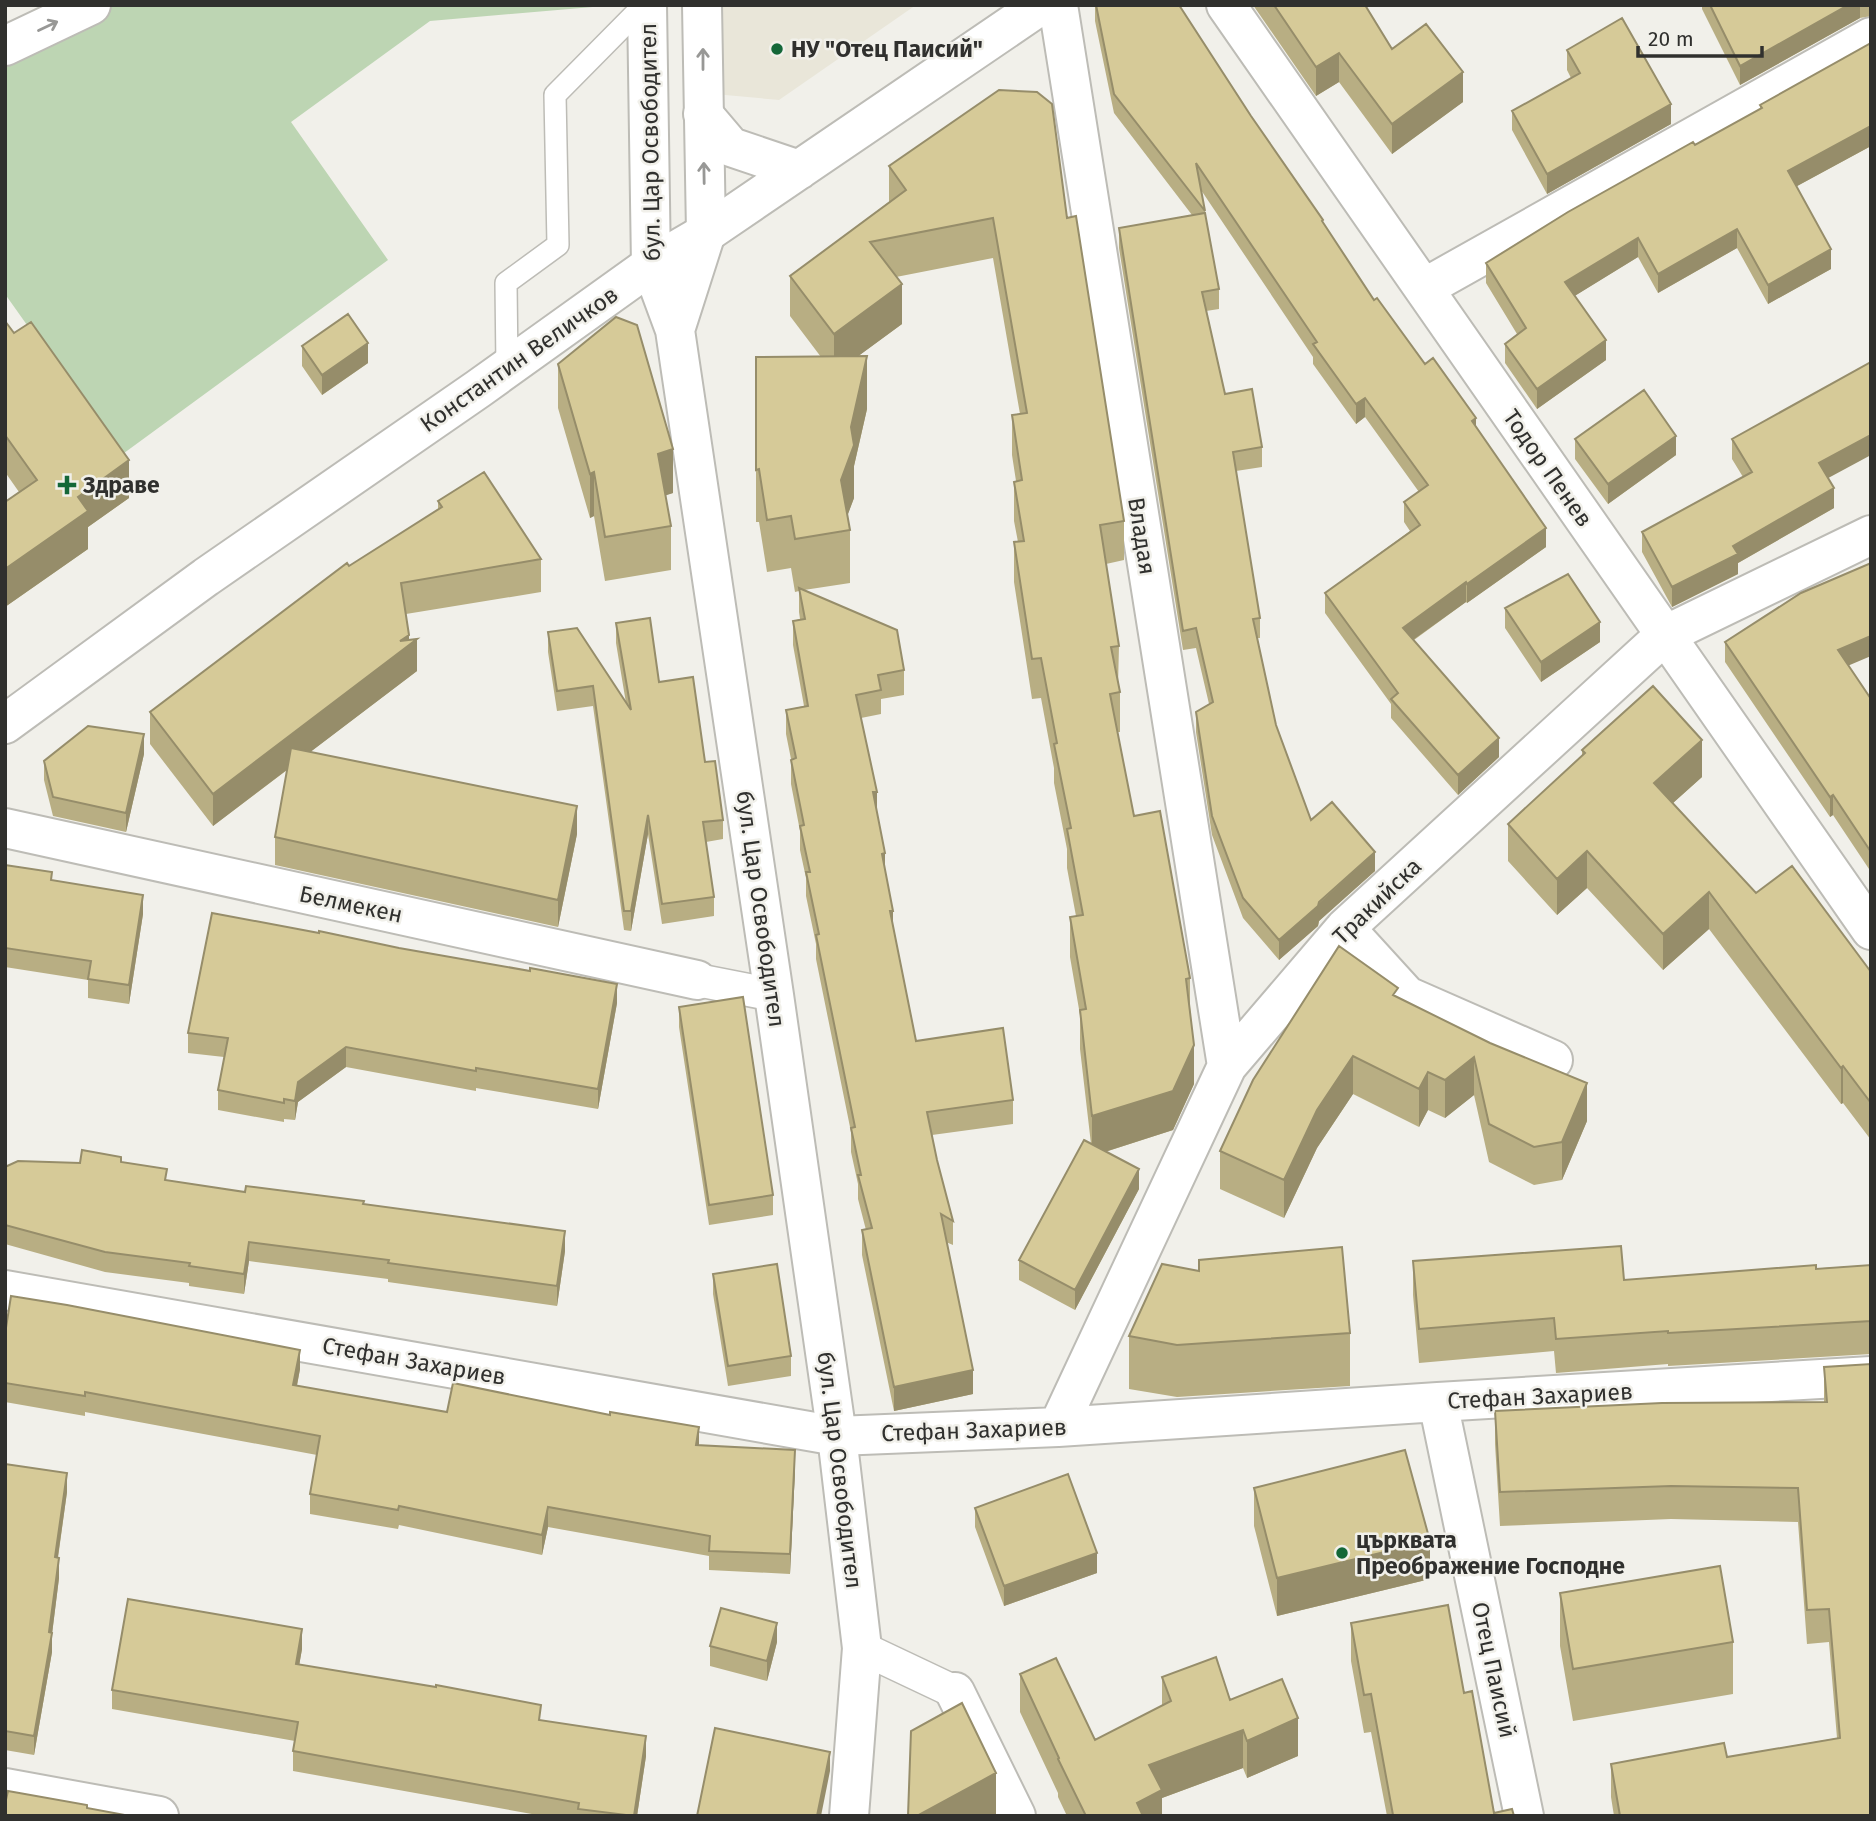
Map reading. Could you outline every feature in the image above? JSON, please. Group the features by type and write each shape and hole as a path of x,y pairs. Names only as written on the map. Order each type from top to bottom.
{"street":[{"path":"5,46 91,5"},
{"name":"бул. Цар Освободител","path":"645,5 651,265 675,330 774,995 836,1436 862,1648 849,1816"},
{"path":"675,330 706,233 702,5"},
{"name":"Константин Величков","path":"5,724 206,577 651,265 706,233 1041,5"},
{"name":"Владая","path":"1058,5 1227,1066"},
{"name":"Тодор Пенев","path":"1226,5 1871,930"},
{"path":"1424,288 1871,37"},
{"path":"703,114 731,147 799,170"},
{"name":"Тракийска","path":"1058,1427 1227,1066 1345,928 1665,635 1871,535"},
{"name":"Белмекен","path":"5,828 696,980"},
{"path":"1345,928 1407,996 1553,1060"},
{"path":"696,980 774,995"},
{"name":"Стефан Захариев","path":"5,1290 836,1436 1058,1427 1871,1376"},
{"name":"Отец Паисий","path":"1438,1402 1524,1816"},
{"path":"862,1648 955,1692 1016,1816"},
{"path":"5,1788 159,1816"}],"lane":[{"path":"507,368 506,283 558,244 555,95 645,5"}],"shaded area":[{"name":"НУ \"Отец Паисий\"","path":"701,5 916,5 779,100 703,93"}],"green space":[{"path":"91,5 616,5 430,21 291,122 388,260 120,456 5,294 5,46"}],"building":[{"path":"1096,5 1179,5 1374,300 1377,298 1425,364 1433,358 1476,418 1472,421 1546,528 1403,628 1499,738 1458,775 1391,699 1398,693 1325,593 1420,525 1404,502 1428,485 1365,398 1356,404 1313,344 1317,342 1196,163 1205,211 1114,94"},
{"path":"1274,5 1365,5 1392,49 1426,24 1463,72 1392,124 1339,53 1316,67"},
{"path":"1710,5 1848,5 1740,66"},
{"path":"1622,18 1671,104 1547,174 1512,111 1580,73 1567,50"},
{"path":"1871,43 1871,126 1788,171 1831,249 1768,285 1737,229 1658,274 1638,238 1565,282 1606,340 1537,389 1505,344 1526,328 1486,263 1568,212 1693,142 1695,145 1762,108 1760,105"},
{"path":"999,90 1037,92 1052,104 1067,218 1076,216 1124,521 1100,525 1119,646 1111,647 1120,692 1110,694 1134,816 1160,811 1190,978 1186,979 1194,1045 1173,1091 1092,1116 1080,1010 1086,1009 1070,917 1083,915 1067,829 1071,828 1054,744 1057,743 1041,658 1032,659 1014,542 1024,541 1014,482 1022,480 1012,415 1027,413 993,218 870,242 902,284 834,334 790,276 906,190 889,166"},
{"path":"1205,213 1219,289 1202,292 1225,394 1252,389 1262,447 1233,452 1260,618 1253,619 1276,725 1311,820 1332,802 1375,852 1279,940 1243,898 1212,816 1196,712 1213,702 1196,628 1183,631 1119,228"},
{"path":"348,314 368,343 322,375 302,346"},
{"path":"616,317 637,325 673,449 658,454 671,526 605,537 594,472 590,474 558,364"},
{"name":"Здраве","path":"5,321 14,333 31,322 129,460 78,497 88,511 5,569 5,502 37,480 5,435"},
{"path":"867,356 851,427 854,445 841,480 850,530 795,539 791,516 767,520 759,469 756,470 756,357"},
{"path":"1871,362 1871,435 1819,463 1834,488 1733,546 1738,554 1672,587 1642,532 1752,472 1732,439"},
{"path":"1644,390 1676,436 1608,484 1575,439"},
{"path":"484,472 541,559 401,583 409,635 400,641 417,639 213,794 150,712 347,563 349,566 442,507 438,501"},
{"path":"1871,563 1871,636 1838,650 1871,699 1871,852 1833,795 1830,797 1725,642 1801,593"},
{"path":"1568,574 1600,622 1541,662 1505,608"},
{"path":"799,588 897,630 904,670 878,675 881,690 856,695 877,792 873,792 885,853 882,854 893,911 890,911 916,1041 1003,1028 1013,1100 927,1112 953,1221 941,1214 973,1370 894,1387 862,1230 872,1228 858,1175 861,1175 851,1128 855,1127 816,935 819,934 806,872 810,872 800,826 804,825 791,760 796,758 786,710 808,706 793,621 805,619"},
{"path":"650,618 659,682 693,677 705,762 715,761 723,820 703,822 714,897 662,904 648,815 631,911 624,911 593,686 557,691 548,632 577,628 631,710 616,623"},
{"path":"1653,686 1702,740 1654,783 1756,893 1792,866 1871,972 1871,1103 1843,1066 1841,1068 1709,892 1663,934 1587,851 1557,879 1508,824 1585,753 1582,750"},
{"path":"88,726 144,734 126,813 53,797 44,761"},
{"path":"291,748 577,806 558,900 275,837"},
{"path":"5,865 52,872 51,880 143,895 129,985 88,979 91,961 5,948"},
{"path":"212,913 530,971 530,968 617,984 598,1089 476,1068 476,1071 346,1047 298,1082 295,1101 284,1099 284,1103 218,1090 228,1038 188,1033"},
{"path":"1339,946 1398,988 1393,995 1490,1043 1587,1083 1562,1142 1534,1147 1489,1124 1474,1057 1445,1080 1428,1072 1419,1089 1353,1056 1317,1110 1284,1180 1220,1151 1253,1080"},
{"path":"743,997 773,1195 709,1205 679,1007"},
{"path":"1084,1140 1139,1169 1075,1290 1019,1260"},
{"path":"82,1150 121,1157 121,1162 167,1169 165,1180 245,1192 246,1186 364,1201 363,1204 565,1231 557,1286 249,1242 244,1274 189,1266 190,1263 105,1252 5,1225 5,1167 18,1161 80,1163"},
{"path":"1621,1246 1624,1280 1816,1265 1816,1269 1871,1265 1871,1321 1556,1339 1554,1318 1419,1329 1413,1261"},
{"path":"1342,1247 1350,1333 1177,1345 1129,1336 1162,1264 1199,1271 1199,1260"},
{"path":"777,1264 791,1356 728,1366 713,1274"},
{"path":"11,1296 300,1350 293,1385 447,1412 453,1383 610,1415 610,1412 699,1427 696,1445 795,1450 790,1554 709,1551 710,1536 548,1507 542,1535 399,1506 398,1510 310,1494 320,1436 85,1392 85,1396 5,1383 5,1334"},
{"path":"1871,1364 1871,1816 1620,1816 1611,1764 1724,1743 1727,1757 1840,1738 1829,1609 1807,1610 1798,1488 1671,1486 1500,1492 1495,1411 1662,1403 1827,1402 1824,1367"},
{"path":"1405,1450 1430,1541 1277,1578 1254,1488"},
{"path":"5,1464 67,1473 55,1557 59,1558 49,1632 52,1633 34,1736 5,1731"},
{"path":"1068,1474 1097,1553 1004,1586 975,1508"},
{"path":"1720,1566 1733,1642 1573,1669 1560,1593"},
{"path":"128,1599 302,1629 296,1664 436,1685 541,1705 539,1720 646,1736 634,1816 578,1809 579,1803 293,1751 298,1722 112,1690"},
{"path":"1448,1605 1464,1693 1472,1691 1494,1813 1512,1809 1514,1816 1392,1816 1371,1694 1364,1695 1351,1623"},
{"path":"721,1608 777,1623 767,1661 710,1646"},
{"path":"1216,1657 1230,1700 1282,1679 1298,1718 1247,1741 1243,1730 1149,1765 1162,1790 1137,1803 1143,1816 1086,1816 1020,1674 1056,1658 1095,1740 1171,1701 1162,1677"},
{"path":"962,1703 996,1773 917,1816 908,1816 911,1731"},
{"path":"715,1728 830,1752 817,1816 697,1816"},
{"path":"8,1791 87,1805 87,1808 130,1816 5,1816"}],"place":[{"name":"НУ \"Отец Паисий\"","path":"777,49"},
{"name":"Здраве","path":"67,485"},
{"name":"църквата Преображение Господне","path":"1342,1553"}]}
